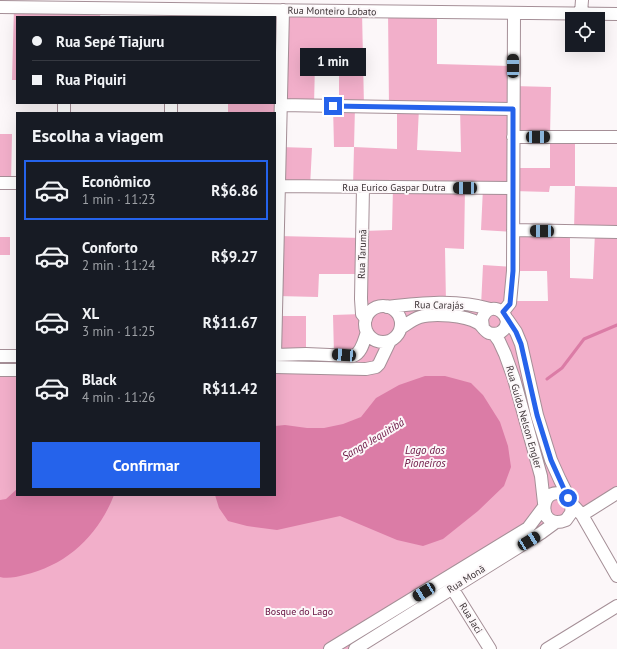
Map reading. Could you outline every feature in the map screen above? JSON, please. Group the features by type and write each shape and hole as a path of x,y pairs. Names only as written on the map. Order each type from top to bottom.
{"street":[{"path":"582,0 582,12"},
{"name":"Rua Monteiro Lobato","path":"0,7 65,12 172,13 433,6 514,13 565,14"},
{"path":"276,270 277,186 281,105 283,10"},
{"path":"382,307 369,313 366,319 365,328 369,336 377,342 390,341 395,338 401,328 420,317 443,316 464,318 478,323 488,331 502,331 505,328 505,315 510,304 513,271 514,13"},
{"name":"Rua Monteiro Lobato","path":"605,14 617,14"},
{"path":"281,105 513,109"},
{"path":"513,137 617,136"},
{"path":"0,182 16,183"},
{"name":"Rua Eurico Gaspar Dutra","path":"277,186 513,188"},
{"name":"Rua Tarumã","path":"364,187 361,299 362,314 366,319"},
{"path":"513,230 617,232"},
{"path":"361,299 366,305 382,307 397,312 401,322 401,328"},
{"name":"Rua Carajás","path":"382,307 446,303 481,306 490,309"},
{"path":"488,331 482,319 483,314 490,309 505,315 516,332 521,344 537,415 551,460 573,507 617,576"},
{"name":"Rua Guido Nelson Engler","path":"488,331 499,341 514,379 538,467 544,494 544,505"},
{"path":"276,355 357,355 367,332"},
{"path":"276,367 372,368 379,364 390,341"},
{"path":"0,356 16,356"},
{"path":"0,370 16,370"},
{"path":"544,505 546,516 556,522 566,520 573,507 617,493"},
{"path":"330,649 528,528 549,496 553,494 561,494 573,507"},
{"name":"Rua Monã","path":"355,649 541,533 556,522"},
{"name":"Rua Jaci","path":"452,588 490,649"},
{"path":"546,649 617,606"}],"green space":[{"path":"14,7 101,8 100,16 16,16 16,80 12,80"},
{"name":"Bosque do Lago","path":"283,10 362,11 364,107 355,107 354,147 397,149 397,108 389,107 388,11 437,12 437,64 513,66 513,86 551,87 550,137 575,137 575,186 617,187 617,493 582,515 573,508 355,649 0,649 0,356 16,356 16,496 276,496 276,316 306,316 306,354 334,355 333,315 362,314 366,319 369,313 376,308 367,305 361,274 319,274 318,297 277,296 276,112 228,112 228,104 276,104 276,53 282,53","holes":["315,62 339,63 339,106 333,106 334,147 354,147 353,187 393,187 392,230 363,231 362,238 278,236 279,186 310,187 312,148 280,147 281,105 314,106","419,108 460,108 461,152 417,150","513,137 550,137 550,168 513,168","550,186 575,186 574,231 595,232 593,279 570,278 570,231 513,230 513,191 549,192","465,188 483,188 481,230 513,232 513,267 483,265 481,306 446,303 445,248 464,249","513,271 547,271 548,301 513,301"]},
{"path":"0,134 12,134 11,183 0,183"},
{"path":"0,237 10,237 10,255 0,255"}],"water":[{"name":"Lago dos Pioneiros","path":"425,376 445,376 471,383 483,395 500,422 508,446 511,467 504,486 478,511 443,539 423,546 397,540 340,516 277,530 247,526 228,521 219,508 215,496 276,496 276,426 285,425 307,428 324,428 343,424 361,417 376,398 399,385"},
{"path":"16,490 16,496 114,496 107,510 90,536 67,556 40,570 9,578 3,578 0,577 0,500 6,499"}],"waterway":[{"name":"Sanga Jequitibá","path":"547,379 562,368 584,339 617,325"}],"route":[{"path":"333,106 513,109 513,271 510,304 503,312 516,332 521,344 537,415 545,436 551,460 568,498"}]}
